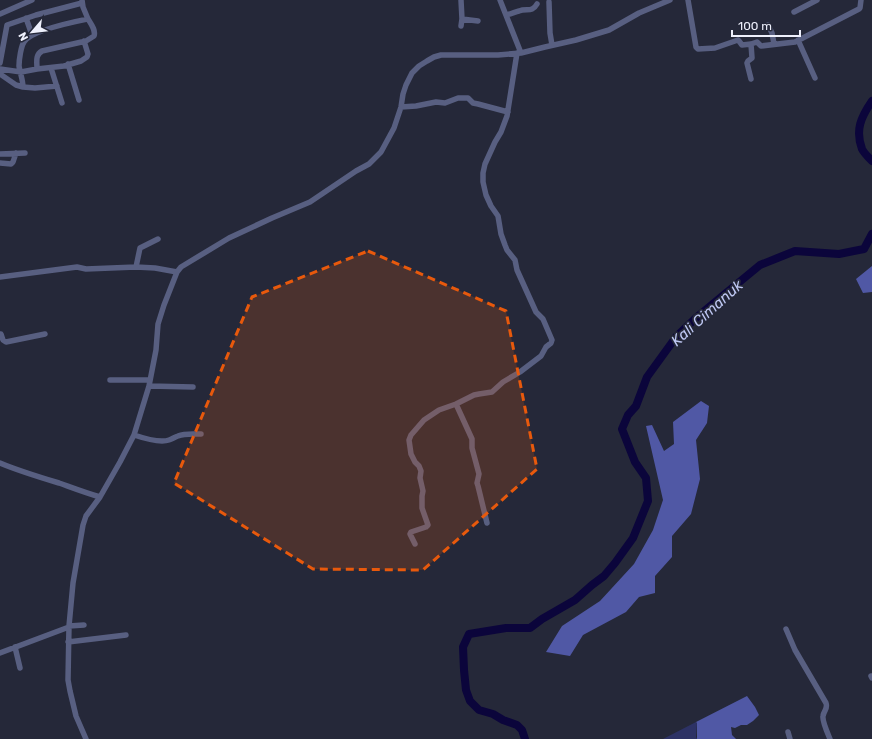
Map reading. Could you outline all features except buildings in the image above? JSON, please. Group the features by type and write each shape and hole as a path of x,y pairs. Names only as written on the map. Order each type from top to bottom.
{"street":[{"path":"0,14 32,0"},
{"path":"461,0 461,26"},
{"path":"415,544 410,534 411,532 428,525 422,508 423,491 420,478 422,470 415,462 411,454 409,440 411,435 424,420 439,410 474,395 492,392 503,382 520,372 540,356 546,347 551,343 552,338 543,319 536,312 513,257 507,250 503,241 498,216 486,196 483,182 483,173 486,164 495,142 503,128 508,112 519,53 500,0"},
{"path":"86,739 76,716 68,680 69,622 74,575 83,525 86,516 100,497 134,435 150,386 156,350 158,324 177,272 181,267 229,238 310,202 369,164 381,152 394,128 401,107 403,94 412,72 434,57 441,55 498,55 519,53 576,40 609,30 639,13 670,0"},
{"path":"688,0 697,49 716,48 738,40 742,45 757,42 761,46 789,43 798,40 834,20 859,9 861,0"},
{"path":"794,12 817,0"},
{"path":"0,62 7,25 82,1 95,34 94,36 84,41 42,51 39,53 37,58 36,69"},
{"path":"549,2 552,45"},
{"path":"506,15 521,10 531,10 537,4"},
{"path":"26,18 32,35"},
{"path":"23,87 19,65 22,44 25,40 38,32 88,19"},
{"path":"462,19 478,21"},
{"path":"768,25 772,33 774,44"},
{"path":"798,40 815,78"},
{"path":"0,69 20,72 51,68 80,61 87,57 88,54 84,41"},
{"path":"751,44 752,58 747,62 751,79"},
{"path":"68,64 79,100"},
{"path":"51,68 62,103"},
{"path":"0,74 16,85 23,87 35,88 57,86"},
{"path":"401,107 436,102 445,103 458,98 468,98 473,103 508,112"},
{"path":"0,163 11,164 16,153"},
{"path":"0,154 25,153"},
{"path":"136,267 139,249 158,239"},
{"path":"0,277 77,267 86,269 136,267 155,268 177,272"},
{"path":"0,334 6,342 45,334"},
{"path":"110,380 150,380"},
{"path":"150,386 193,387"},
{"path":"456,404 472,439 472,448 479,474 477,483 488,523"},
{"path":"134,435 146,439 161,441 169,440 176,436 185,434 201,434"},
{"path":"0,464 100,497"},
{"path":"0,653 69,622 84,625"},
{"path":"786,629 795,650 826,703 827,707 823,718 830,739"},
{"path":"68,642 126,635"},
{"path":"15,647 20,668"},
{"path":"788,732 790,739"}],"highlighted area":[{"path":"368,251 506,311 537,469 423,570 313,569 174,483 252,297"}],"shaded area":[{"path":"872,266 872,292 863,293 856,279"},
{"path":"701,401 709,406 707,423 696,440 700,479 691,514 672,536 672,557 655,576 655,593 639,597 626,612 583,635 570,656 546,652 562,626 600,601 634,564 653,530 663,500 646,426 652,425 664,451 674,444 673,422"},
{"path":"747,696 759,715 747,725 741,725 735,728 731,727 732,735 736,739 697,739 696,722"},
{"path":"696,722 697,739 663,739"}],"waterway":[{"name":"Kali Cimanuk","path":"872,101 862,118 859,130 862,149 872,161"},
{"name":"Kali Cimanuk","path":"525,739 522,730 517,725 503,720 493,714 479,710 470,701 466,690 463,647 469,634 506,628 530,628 542,619 575,600 604,576 633,538 648,501 646,478 635,462 622,429 628,415 636,406 647,377 676,337 697,317 760,265 795,251 839,254 864,249 872,234"}]}
